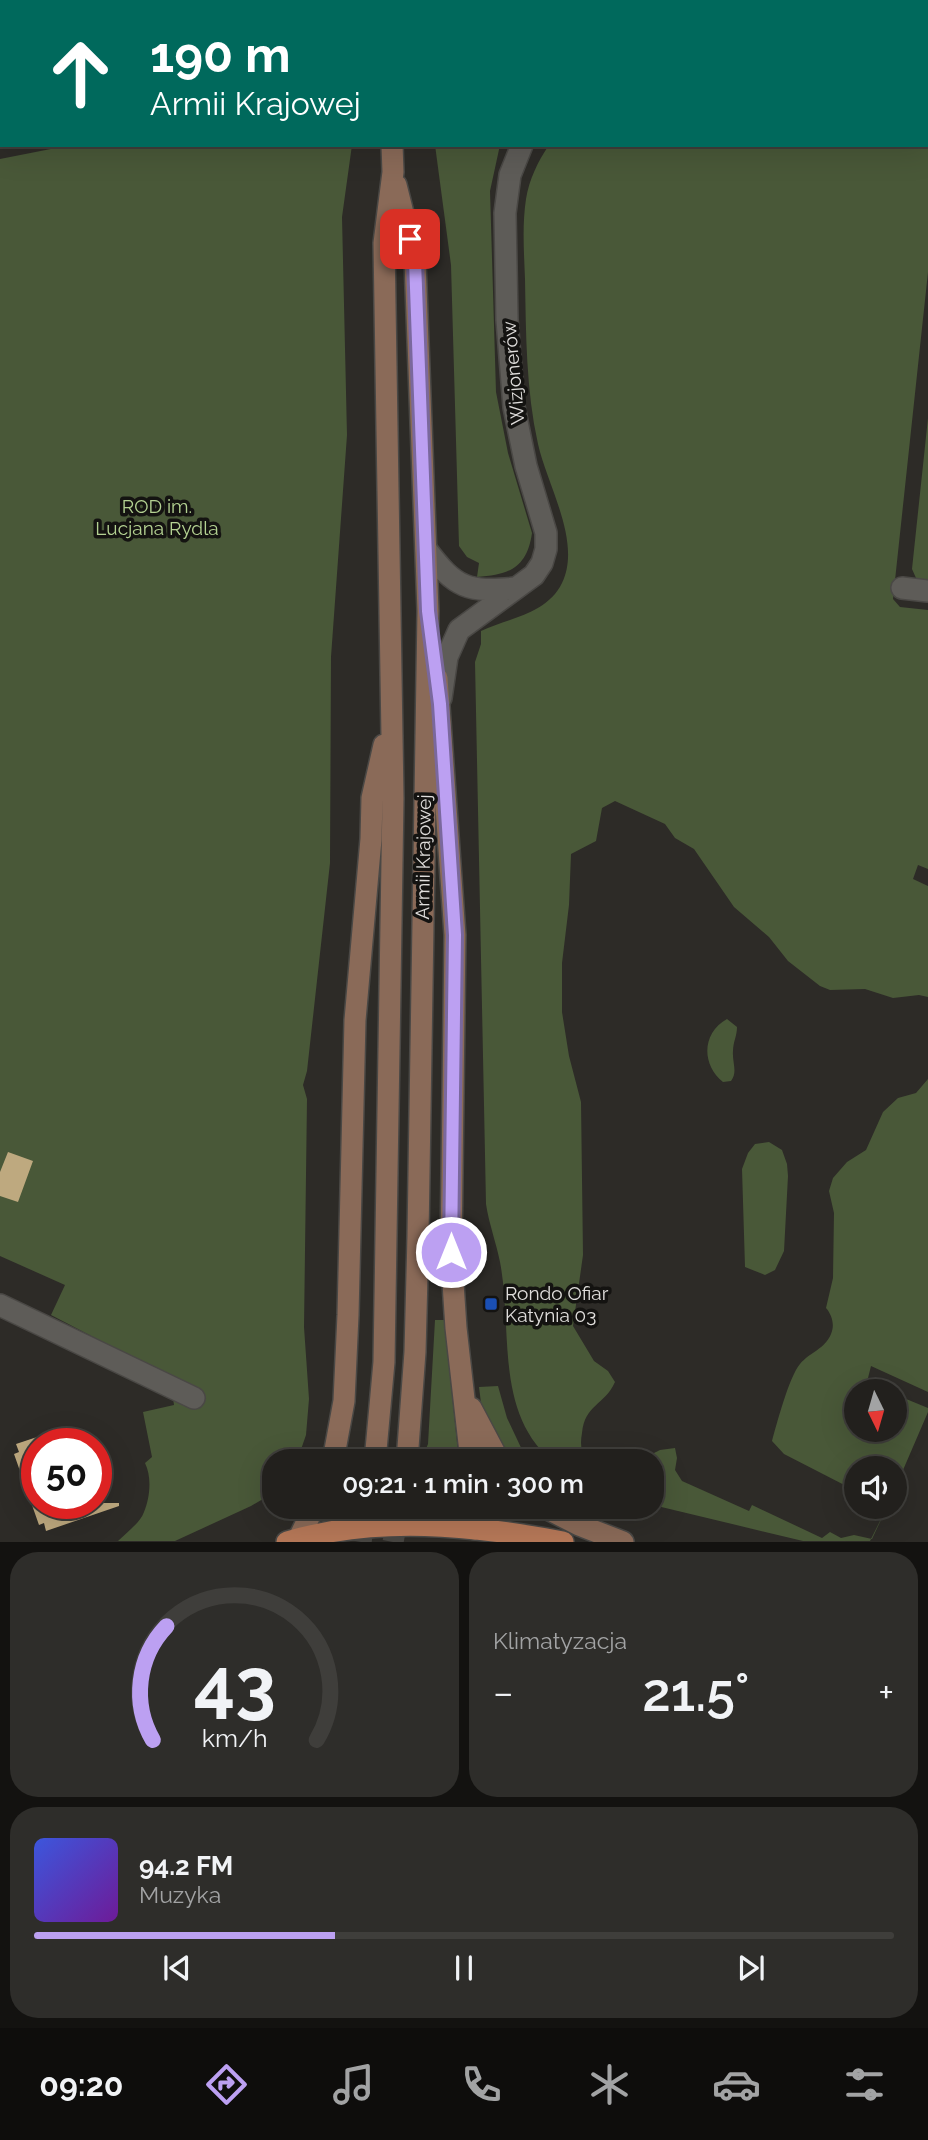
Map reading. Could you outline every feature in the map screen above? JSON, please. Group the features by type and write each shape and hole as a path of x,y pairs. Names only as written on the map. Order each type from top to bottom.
{"main road":[{"name":"Armii Krajowej","path":"376,1449 384,1362 393,798 384,243 393,172 392,147"},
{"name":"Armii Krajowej","path":"393,172 415,261 428,611 418,1236 415,1352 408,1449"},
{"path":"428,611 440,704 455,935 451,1252 456,1328 470,1449"},
{"path":"335,1449 344,1401 348,1315 355,1020 371,839 372,797 391,716"},
{"path":"463,1391 493,1449"},
{"path":"295,1540 307,1519"},
{"path":"567,1519 623,1542"},
{"path":"295,1540 351,1527 413,1524 474,1535 515,1533 563,1542"}],"street":[{"name":"Wizjonerów","path":"440,704 447,657 459,631 534,575 546,550 542,516 518,433 509,353 505,213 510,175 521,147"},
{"path":"426,549 442,571 463,586 480,589 516,588"},
{"path":"902,588 928,591"},
{"path":"0,1305 194,1398"}],"green space":[{"name":"ROD im. Lucjana Rydla","path":"61,147 352,147 342,217 347,435 331,657 330,863 307,1071 303,1085 307,1099 304,1327 309,1399 306,1435 301,1449 262,1449 262,1500 175,1541 118,1541 139,1520 146,1506 149,1481 145,1463 152,1457 143,1412 174,1405 170,1377 51,1315 65,1285 0,1256 0,159"},
{"path":"435,147 500,147 490,191 496,392 508,453 532,533 530,545 521,562 507,571 488,576 477,577 479,563 467,557 459,546 451,265"},
{"path":"548,147 928,147 928,272 893,599 900,607 928,610 928,869 918,865 913,879 928,886 928,997 919,995 893,998 865,989 830,990 820,986 788,961 769,937 734,907 694,849 675,838 665,824 615,801 602,808 596,841 571,854 569,905 562,963 562,1012 569,1056 581,1102 583,1255 573,1326 594,1361 608,1371 615,1382 587,1416 581,1437 582,1449 541,1449 521,1418 513,1394 509,1368 500,1262 486,1204 475,662 481,644 481,631 526,614 547,602 555,593 562,583 567,567 568,550 561,514 538,444 529,383 524,239 529,185"},
{"path":"928,418 928,582 916,578 912,569"},
{"path":"727,1019 737,1027 733,1048 733,1078 723,1082 711,1067 707,1049 713,1032"},
{"path":"928,1079 928,1392 907,1382 907,1379 900,1379 871,1366 868,1379 844,1379 844,1442 907,1442 907,1399 928,1408 928,1412 907,1461 907,1456 844,1456 844,1485 784,1454 772,1441 796,1370 825,1343 833,1327 826,1308 833,1278 834,1213 829,1191 833,1178 847,1162 866,1150 883,1112 898,1098 916,1093"},
{"path":"769,1142 782,1150 788,1176 784,1251 775,1270 765,1275 745,1267 742,1169 755,1144"},
{"path":"435,1320 444,1320 458,1449 426,1449"},
{"path":"498,1386 507,1418 522,1449 502,1449 482,1411 479,1387"},
{"path":"675,1448 675,1470 682,1481 749,1511 752,1505 822,1538 830,1532 841,1538 854,1535 871,1539 803,1541 664,1508 664,1449"}],"building":[{"path":"8,1152 33,1161 18,1202 0,1196 0,1172"},
{"path":"21,1442 21,1474 14,1454 19,1452 16,1444"},
{"path":"37,1519 81,1519 46,1531 44,1523 39,1525"}],"tunnel":[{"path":"361,1542 365,1519"},
{"path":"393,1542 398,1519"}],"place":[{"name":"Rondo Ofiar Katynia 03","path":"491,1304"}],"route":[{"path":"410,239 415,261 428,611 440,704 455,935 451,1252"}]}
